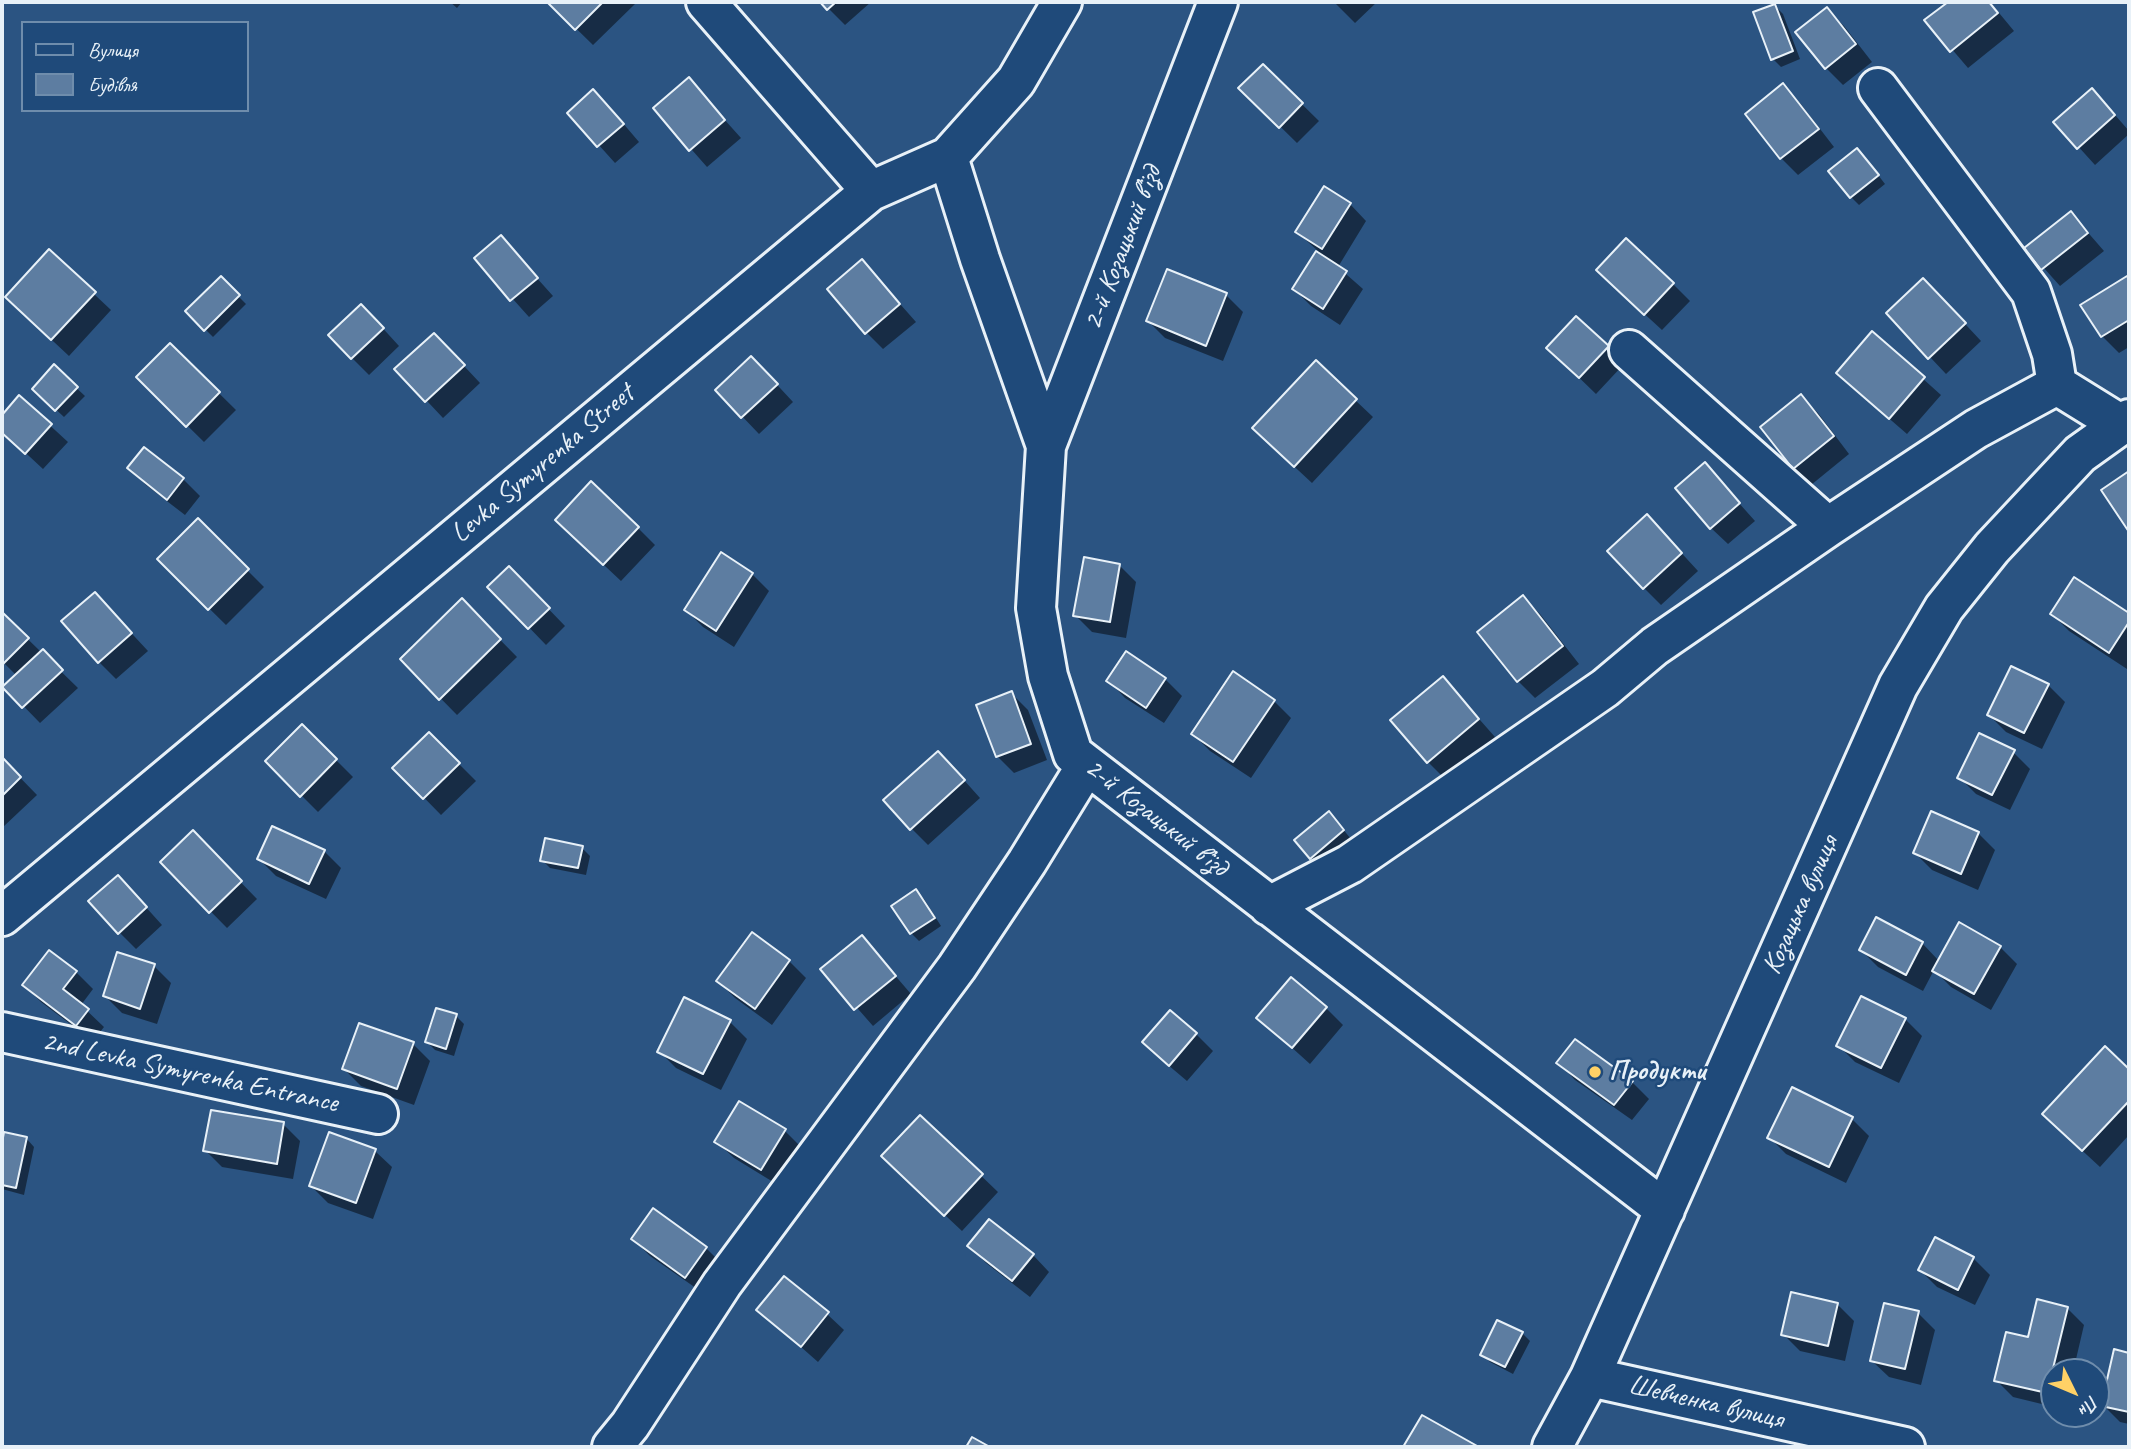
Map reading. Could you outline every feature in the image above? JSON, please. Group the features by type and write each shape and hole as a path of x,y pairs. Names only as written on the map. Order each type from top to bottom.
{"street":[{"path":"706,2 871,191"},
{"name":"Levka Symyrenka Street","path":"2,915 871,191 948,157 1016,81 1062,2"},
{"name":"2-й Козацький в’їзд","path":"1218,2 1046,446 1036,608 1048,676 1073,754 1665,1210"},
{"path":"1878,88 2031,292 2052,354 2057,385"},
{"path":"948,157 980,258 1046,446"},
{"path":"1629,350 1828,527"},
{"path":"2057,385 2125,421"},
{"path":"1269,906 1350,864 1605,688 1655,646 1828,527 1976,429 2057,385"},
{"name":"Козацька вулиця","path":"1552,1447 1590,1377 1892,699 1911,664 1944,608 1992,548 2080,454 2125,421"},
{"path":"612,1447 630,1425 722,1284 957,967 1027,862 1086,766"},
{"name":"2nd Levka Symyrenka Entrance","path":"2,1032 378,1114"},
{"name":"Шевченка вулиця","path":"1590,1377 1905,1447"}],"building":[{"path":"547,2 603,2 575,30"},
{"path":"820,2 836,2 827,10"},
{"path":"1948,2 1989,2 1998,13 1950,52 1924,20"},
{"path":"1775,4 1793,51 1771,60 1753,12"},
{"path":"1827,7 1856,44 1825,69 1795,32"},
{"path":"1263,64 1303,103 1279,128 1238,88"},
{"path":"689,77 725,120 689,151 653,108"},
{"path":"1783,83 1819,129 1780,159 1745,114"},
{"path":"2092,88 2115,115 2077,149 2053,122"},
{"path":"593,89 624,124 597,147 567,113"},
{"path":"1857,148 1879,175 1850,198 1828,171"},
{"path":"1324,186 1351,203 1322,249 1295,232"},
{"path":"2071,211 2088,233 2041,270 2024,248"},
{"path":"501,235 538,278 510,301 474,258"},
{"path":"1626,238 1674,283 1644,315 1596,270"},
{"path":"49,249 96,292 51,340 5,297"},
{"path":"1316,251 1347,271 1323,309 1292,289"},
{"path":"862,259 900,304 865,334 827,289"},
{"path":"1167,269 1227,293 1206,346 1146,321"},
{"path":"221,276 240,295 204,331 185,311"},
{"path":"2127,276 2129,320 2101,337 2080,305"},
{"path":"1923,278 1966,323 1928,359 1886,313"},
{"path":"361,304 384,328 351,359 328,335"},
{"path":"1576,316 1609,346 1579,378 1546,348"},
{"path":"1872,331 1925,377 1889,419 1836,373"},
{"path":"434,333 465,365 425,402 394,369"},
{"path":"170,343 220,392 186,427 136,377"},
{"path":"751,356 778,384 741,418 715,390"},
{"path":"1316,360 1357,399 1294,467 1252,428"},
{"path":"54,364 78,387 55,411 32,389"},
{"path":"1801,394 1834,436 1793,469 1760,427"},
{"path":"19,395 52,424 25,454 2,433 2,415"},
{"path":"144,447 184,478 167,500 127,468"},
{"path":"1705,462 1740,503 1710,529 1675,488"},
{"path":"2129,471 2129,532 2101,490"},
{"path":"591,481 639,527 603,565 555,520"},
{"path":"1647,514 1682,553 1643,589 1607,551"},
{"path":"198,518 249,569 208,610 157,559"},
{"path":"721,552 753,573 716,631 684,610"},
{"path":"1084,557 1120,564 1110,622 1073,616"},
{"path":"509,566 550,608 528,629 487,587"},
{"path":"2074,577 2129,613 2129,622 2109,653 2050,614"},
{"path":"95,592 132,633 98,663 61,621"},
{"path":"1523,595 1563,646 1517,682 1477,632"},
{"path":"462,598 501,639 439,700 400,659"},
{"path":"2,612 29,638 3,664 2,663"},
{"path":"43,649 63,670 22,708 2,687"},
{"path":"1126,651 1166,678 1146,708 1106,681"},
{"path":"2011,666 2049,684 2024,733 1987,715"},
{"path":"1233,671 1275,700 1233,762 1191,734"},
{"path":"1443,676 1479,719 1427,763 1390,720"},
{"path":"1012,691 1031,744 996,757 976,705"},
{"path":"302,724 337,759 300,797 265,761"},
{"path":"429,732 460,763 423,799 392,768"},
{"path":"1979,733 2015,750 1992,795 1957,778"},
{"path":"938,751 965,780 910,830 883,800"},
{"path":"2,757 21,777 2,796"},
{"path":"1329,811 1344,830 1310,859 1294,840"},
{"path":"1931,811 1979,832 1961,874 1913,853"},
{"path":"272,826 325,850 309,884 257,859"},
{"path":"193,830 242,881 209,913 160,862"},
{"path":"545,838 583,846 578,868 540,861"},
{"path":"118,875 147,907 118,934 88,901"},
{"path":"916,889 935,918 910,934 891,906"},
{"path":"1876,917 1923,942 1906,975 1859,950"},
{"path":"1959,922 2001,946 1974,994 1932,971"},
{"path":"752,932 790,960 755,1009 716,981"},
{"path":"862,935 896,976 854,1010 820,969"},
{"path":"49,950 77,971 63,989 89,1009 76,1026 22,985"},
{"path":"117,952 155,964 140,1009 103,996"},
{"path":"1291,977 1327,1007 1292,1048 1256,1018"},
{"path":"1861,996 1906,1018 1881,1068 1836,1046"},
{"path":"684,997 731,1020 703,1074 657,1052"},
{"path":"436,1008 457,1014 446,1049 425,1042"},
{"path":"1170,1010 1197,1033 1169,1066 1142,1042"},
{"path":"359,1023 414,1042 397,1089 342,1069"},
{"name":"Продукти","path":"1575,1039 1633,1081 1614,1105 1556,1063"},
{"path":"2105,1046 2129,1069 2129,1101 2082,1151 2042,1114"},
{"path":"1792,1087 1853,1117 1829,1167 1767,1138"},
{"path":"739,1101 786,1129 761,1170 714,1142"},
{"path":"211,1110 284,1122 277,1164 203,1151"},
{"path":"920,1115 983,1174 944,1216 881,1156"},
{"path":"4,1132 27,1137 16,1188 2,1185"},
{"path":"329,1132 376,1149 356,1203 309,1186"},
{"path":"653,1208 707,1247 685,1278 631,1239"},
{"path":"989,1219 1034,1254 1012,1281 967,1246"},
{"path":"1935,1237 1974,1257 1958,1290 1918,1270"},
{"path":"784,1276 829,1312 801,1347 756,1310"},
{"path":"1791,1292 1838,1303 1828,1346 1781,1335"},
{"path":"2037,1299 2068,1307 2056,1358 2040,1358 2040,1391 1994,1381 2006,1332 2028,1337"},
{"path":"1884,1303 1919,1311 1905,1369 1870,1361"},
{"path":"1497,1320 1523,1332 1505,1367 1480,1355"},
{"path":"2114,1349 2129,1353 2129,1412 2110,1408 2110,1367"},
{"path":"1422,1415 1479,1447 1403,1447"},
{"path":"972,1437 990,1447 966,1447"}],"place":[{"name":"Продукти","path":"1595,1072"}]}
